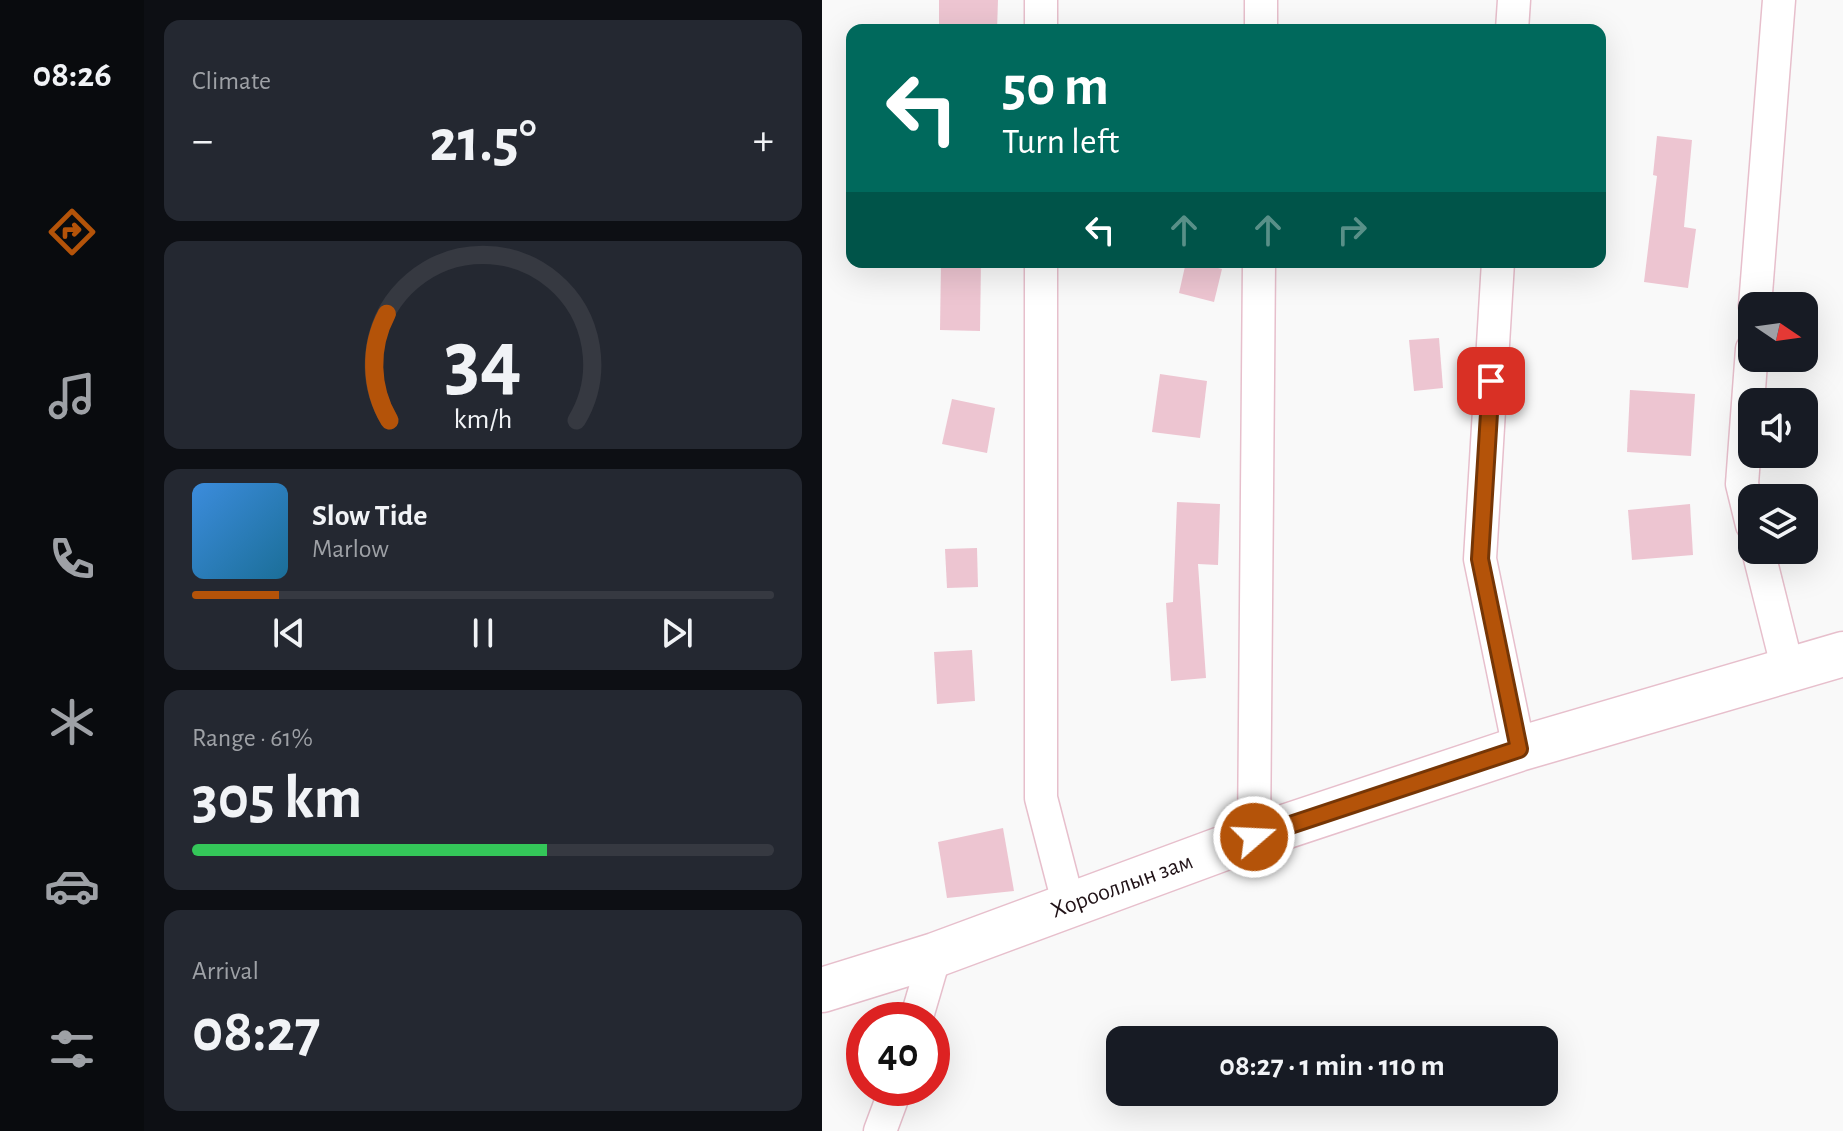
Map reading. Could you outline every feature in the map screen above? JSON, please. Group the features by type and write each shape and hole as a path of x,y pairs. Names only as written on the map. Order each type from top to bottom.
{"street":[{"path":"1041,0 1041,24"},
{"path":"1261,0 1261,24"},
{"path":"1512,24 1514,0"},
{"path":"1756,292 1779,0"},
{"path":"1041,268 1041,798 1069,906"},
{"path":"1254,837 1259,268"},
{"path":"1498,268 1480,559 1519,749"},
{"path":"1742,484 1750,372"},
{"path":"1762,564 1788,670"},
{"name":"Хорооллын зам","path":"822,990 935,955 1254,837 1519,749 1843,654"},
{"path":"921,1002 935,955"},
{"path":"880,1131 889,1106"}],"building":[{"path":"939,0 998,0 997,24 939,24"},
{"path":"1657,136 1692,140 1684,227 1696,229 1688,288 1644,282 1657,176 1653,175"},
{"path":"941,268 981,268 980,331 940,330"},
{"path":"1185,268 1222,269 1214,302 1179,293"},
{"path":"1439,338 1443,388 1414,391 1409,340"},
{"path":"1160,374 1207,381 1200,438 1152,432"},
{"path":"1630,390 1695,394 1691,456 1627,452"},
{"path":"952,399 995,408 987,453 942,444"},
{"path":"1177,502 1220,504 1218,565 1198,564 1206,678 1171,681 1166,603 1173,602"},
{"path":"1690,504 1693,555 1632,560 1628,510"},
{"path":"977,548 978,587 947,588 945,549"},
{"path":"972,650 975,701 937,704 934,652"},
{"path":"1003,828 1014,891 947,898 938,842"}],"route":[{"path":"1254,837 1519,749 1480,559 1491,381"}]}
